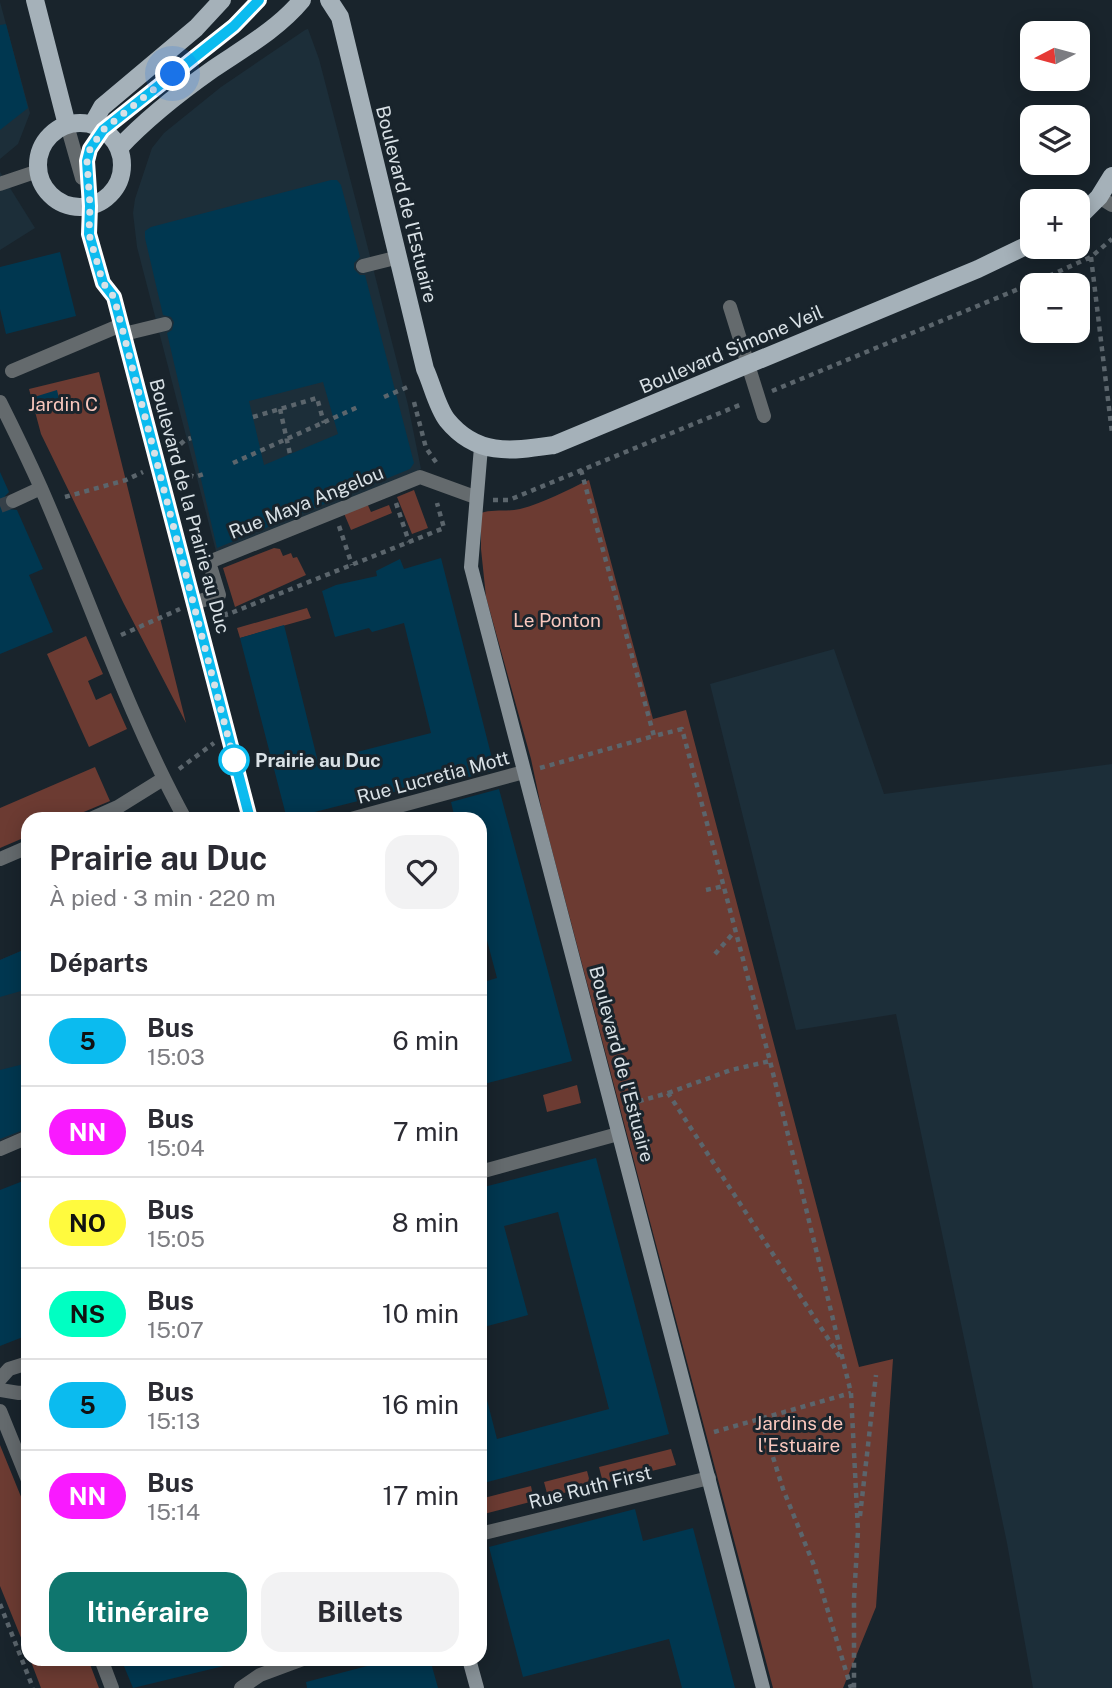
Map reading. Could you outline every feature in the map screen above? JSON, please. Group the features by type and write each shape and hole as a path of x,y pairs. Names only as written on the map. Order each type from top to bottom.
{"main road":[{"name":"Boulevard de la Prairie au Duc","path":"35,0 67,125"},
{"path":"97,127 102,107 196,28 222,0"},
{"path":"119,148 143,123 279,23 302,0"},
{"name":"Boulevard de l'Estuaire","path":"329,0 340,17 425,369 446,419 481,447 471,567 763,1688"},
{"path":"79,123 97,127 119,148 122,172 118,184 111,194 90,206 78,207 56,200 47,192 38,171 41,148 56,130 67,125 79,123"},
{"path":"1090,211 1106,201 1112,176"},
{"name":"Boulevard de la Prairie au Duc","path":"90,206 89,234 103,283 114,297 248,812"},
{"name":"Boulevard Simone Veil","path":"481,447 519,450 554,445 1020,249"},
{"path":"471,1666 477,1688"}],"street":[{"path":"97,127 234,26 259,0"},
{"name":"Boulevard de la Prairie au Duc","path":"67,125 90,206"},
{"name":"Boulevard de la Prairie au Duc","path":"90,206 87,161 97,127"},
{"path":"0,184 38,171"},
{"path":"363,266 399,257"},
{"path":"730,307 764,416"},
{"path":"12,371 122,330 165,324"},
{"path":"0,402 41,488 163,779 182,812"},
{"name":"Rue Maya Angelou","path":"219,595 209,562 420,477 475,497"},
{"path":"13,501 41,488"},
{"path":"194,603 219,595"},
{"name":"Rue Lucretia Mott","path":"377,812 524,772"},
{"path":"107,812 163,779"},
{"path":"0,859 21,850"},
{"path":"487,1170 618,1134"},
{"path":"0,1149 21,1140"},
{"path":"21,1366 5,1374 21,1390"},
{"path":"0,1390 21,1393"},
{"path":"0,1411 21,1463"},
{"name":"Rue Ruth First","path":"487,1532 709,1478"},
{"path":"104,1666 112,1688"},
{"path":"241,1688 260,1675 284,1666"}],"path":[{"path":"475,497 509,500 1091,257 1112,239"},
{"path":"1091,257 1112,433"},
{"path":"384,397 410,386"},
{"path":"253,417 317,398 324,423"},
{"path":"233,463 358,407"},
{"path":"280,409 290,454"},
{"path":"47,504 126,480 158,465 195,477 207,473"},
{"path":"581,470 654,736"},
{"path":"219,595 226,615 444,528 432,481"},
{"path":"390,489 409,542"},
{"path":"334,512 352,565"},
{"path":"104,642 194,603"},
{"path":"524,772 682,729 770,1061 851,1394 858,1531"},
{"path":"163,779 228,734"},
{"path":"706,890 724,886"},
{"path":"715,954 736,931"},
{"path":"612,1109 668,1093 731,1070 770,1061"},
{"path":"668,1093 844,1363"},
{"path":"853,1688 858,1531 876,1376"},
{"path":"711,1432 851,1394"},
{"path":"761,1419 783,1489 815,1567 853,1688"},
{"path":"0,1604 21,1657"},
{"path":"24,1666 33,1688"}],"shaded area":[{"path":"0,2 30,113 18,144 0,159"},
{"path":"308,29 319,59 359,213 408,405 421,469 217,555 137,247 133,213 135,199 152,148 164,133 221,87"},
{"path":"0,172 35,228 0,250"},
{"path":"834,649 884,794 1112,764 1112,1688 1033,1688 1007,1543 896,1014 796,1030 710,684"},
{"path":"21,951 21,1132 0,1141 0,960"}],"green space":[{"name":"Jardin C","path":"99,372 186,723 41,434 29,389"},
{"name":"Jardins de l'Estuaire","path":"589,480 653,719 686,710 859,1367 893,1359 876,1607 843,1688 773,1688 543,816 531,759 486,597 481,549 481,513 529,506"},
{"path":"414,490 428,528 412,534 397,497"},
{"path":"366,501 371,512 389,505 392,513 351,530 343,511"},
{"path":"274,548 280,549 283,556 291,553 293,558 297,557 306,575 235,607 223,568"},
{"path":"307,608 311,618 240,638 237,628"},
{"path":"86,636 103,674 88,681 96,700 111,693 127,729 89,747 47,654"},
{"path":"95,767 110,801 84,812 21,812 21,839 0,848 0,808"},
{"path":"577,1085 581,1103 547,1112 543,1095"},
{"path":"0,1445 21,1497 21,1638 0,1586"},
{"path":"671,1449 676,1465 603,1483 599,1467"},
{"path":"587,1471 591,1486 548,1497 544,1482"},
{"path":"531,1486 534,1501 487,1513 487,1497"},
{"path":"33,1666 91,1666 99,1688 41,1688"}],"building":[{"path":"6,24 28,108 0,130 0,25"},
{"path":"337,180 341,185 360,257 354,263 354,269 360,275 365,275 414,463 410,469 217,548 167,333 172,330 174,322 171,317 163,315 145,238 145,231 151,227","holes":["323,382 338,434 264,465 249,401"]},
{"path":"60,252 76,316 6,334 0,309 0,267"},
{"path":"57,390 61,407 36,414 31,398"},
{"path":"0,472 9,492 5,496 4,504 8,509 17,510 43,569 29,575 53,632 0,654"},
{"path":"441,558 495,770 446,783 445,779 315,812 285,812 240,638 284,625 318,762 431,733 404,623 372,632 369,628 335,637 322,591 336,585 377,576 376,571 400,559 404,569"},
{"path":"499,789 572,1061 487,1083 487,981 497,978 487,940 487,812 453,812 451,802"},
{"path":"21,951 21,991 0,997 0,960"},
{"path":"21,1065 21,1131 0,1139 0,1070"},
{"path":"596,1158 669,1434 487,1482 487,1400 497,1439 609,1409 558,1212 504,1226 528,1315 487,1326 487,1186"},
{"path":"21,1182 21,1338 0,1346 0,1190"},
{"path":"635,1509 643,1541 693,1528 735,1688 682,1688 669,1639 523,1677 489,1547"},
{"path":"124,1666 224,1666 133,1688"},
{"path":"367,1666 432,1666 438,1688 307,1688 306,1682"}],"tunnel":[{"path":"0,506 13,501"}],"bus line":[{"name":"5","path":"248,812 114,297 103,283 89,234 90,206 86,173 90,149 103,130 234,26 259,0"}],"place":[{"name":"Prairie au Duc","path":"234,760"}],"route":[{"path":"173,74 103,130 90,149 86,173 90,206 89,234 103,283 114,297 234,760"}],"park label":[{"name":"Le Ponton","path":"557,620"}]}
